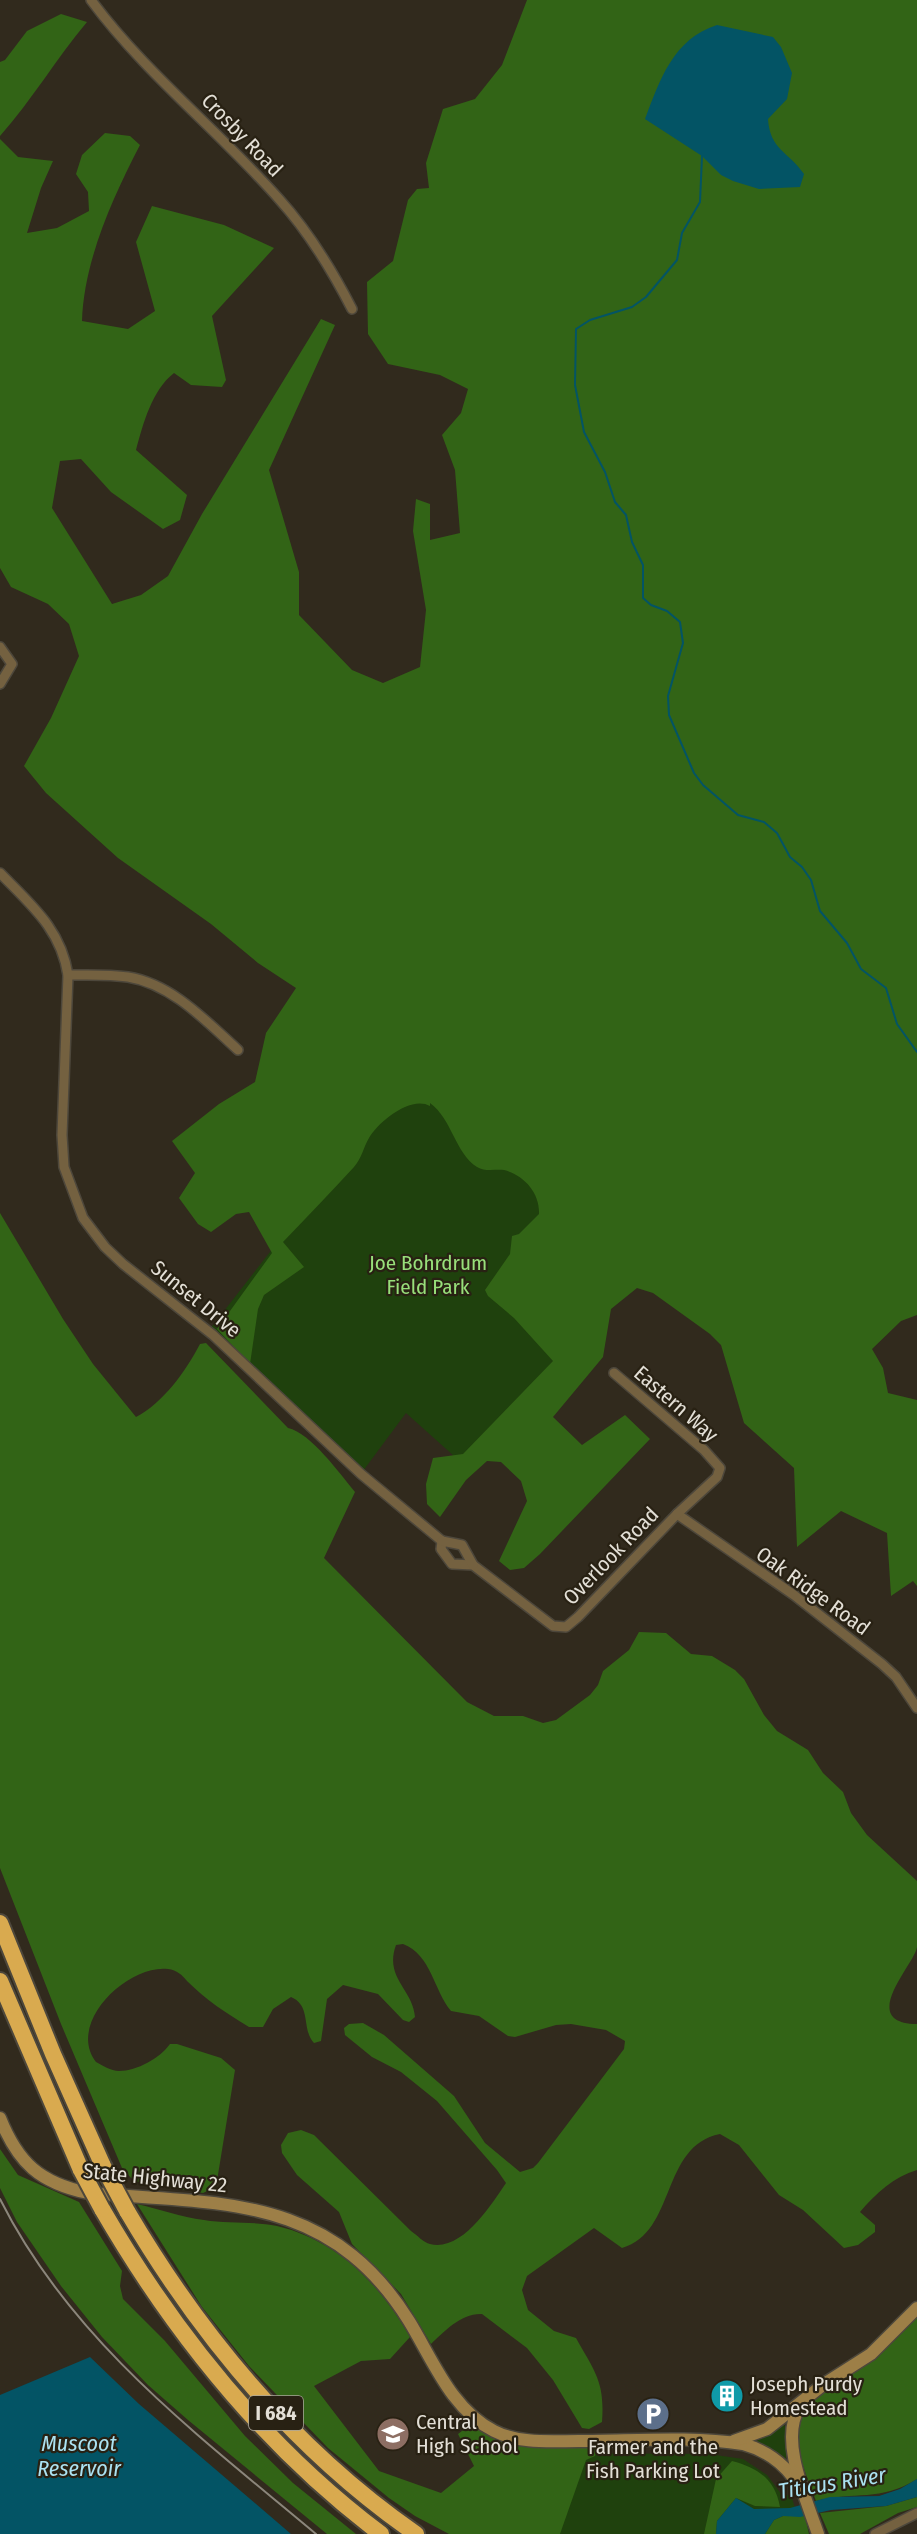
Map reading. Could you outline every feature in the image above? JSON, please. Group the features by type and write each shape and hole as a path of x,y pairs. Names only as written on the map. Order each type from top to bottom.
{"highway":[{"name":"I 684","path":"0,1923 70,2094 103,2166 127,2211 198,2321 253,2388 345,2479 416,2534"},
{"name":"I 684","path":"0,1981 81,2170 102,2210 175,2324 237,2402 298,2465 381,2534"}],"main road":[{"name":"State Highway 22","path":"0,2118 13,2146 25,2162 38,2175 60,2186 88,2193 264,2211 294,2221 332,2241 357,2259 382,2283 464,2409 495,2432 531,2440 730,2442"},
{"path":"730,2442 767,2429 872,2354 917,2308"},
{"path":"804,2401 797,2411 792,2433 794,2457 818,2534"},
{"path":"730,2442 755,2448 774,2458 792,2474 805,2496"}],"street":[{"name":"Crosby Road","path":"91,0 136,55 280,200 318,251 352,309"},
{"path":"0,647 12,663 0,684"},
{"name":"Sunset Drive","path":"0,873 52,928 65,956 68,975 63,1156 70,1189 83,1218 105,1247 123,1264 213,1335 361,1474 442,1541 441,1549 452,1564 473,1565 553,1626 560,1628 571,1623"},
{"path":"68,975 130,977 165,991 190,1006 238,1050"},
{"name":"Eastern Way","path":"614,1373 704,1450 720,1468 717,1477 677,1514"},
{"name":"Overlook Road","path":"571,1623 677,1514"},
{"name":"Oak Ridge Road","path":"677,1514 794,1595 882,1664 896,1677 917,1708"},
{"path":"442,1541 462,1545 473,1565"},
{"path":"875,2534 917,2513"}],"green space":[{"path":"527,0 917,0 917,1315 901,1321 872,1349 883,1368 888,1393 917,1400 917,1586 913,1581 891,1596 887,1533 841,1511 797,1547 794,1468 744,1423 721,1345 710,1334 653,1293 637,1288 611,1309 603,1357 553,1417 582,1445 625,1415 650,1439 540,1554 524,1568 510,1570 499,1561 527,1501 521,1481 501,1462 487,1461 466,1480 440,1517 427,1504 426,1484 433,1458 463,1454 553,1361 514,1318 488,1296 485,1290 510,1254 512,1236 519,1234 539,1214 534,1192 511,1172 477,1167 463,1153 444,1118 430,1103 430,1106 414,1104 405,1107 387,1118 373,1132 354,1167 283,1242 304,1267 264,1295 258,1309 250,1364 217,1329 272,1253 249,1212 236,1214 211,1232 198,1224 179,1198 195,1173 172,1141 219,1104 255,1082 266,1033 296,988 258,963 211,924 118,858 46,793 24,766 51,718 79,656 69,624 48,604 11,587 0,568 0,139 18,157 53,161 41,188 27,233 57,228 89,211 88,192 76,174 82,155 105,133 130,136 140,145 101,231 88,276 82,321 128,329 155,311 136,242 152,206 224,225 274,248 212,316 226,380 222,387 191,385 174,373 166,380 154,398 145,419 136,450 187,495 180,520 163,529 111,492 81,459 60,461 52,508 112,604 141,595 168,576 202,514 321,319 335,325 269,470 299,572 299,615 352,670 383,683 420,667 426,610 413,531 416,499 430,504 430,540 460,533 455,470 442,435 461,413 468,389 440,375 388,364 368,334 367,282 393,261 408,200 417,189 429,188 426,163 443,109 475,99 502,65"},
{"path":"61,14 87,22 0,136 0,62 5,60 27,31"},
{"name":"Joe Bohrdrum Field Park","path":"407,1076 635,1266 464,1465 406,1413 363,1471 210,1329"},
{"path":"0,1213 63,1319 93,1364 136,1417 164,1395 181,1375 200,1344 206,1343 288,1428 297,1431 324,1455 355,1492 324,1558 467,1702 494,1716 523,1716 543,1723 556,1720 590,1695 598,1685 603,1671 629,1650 639,1632 666,1633 691,1654 712,1656 735,1670 744,1679 764,1715 777,1731 808,1750 823,1773 843,1792 851,1813 867,1835 917,1881 917,1947 893,1992 890,2004 891,2014 899,2021 917,2024 917,2170 893,2181 866,2205 860,2212 875,2225 875,2232 858,2245 844,2248 803,2210 779,2195 739,2145 720,2134 701,2142 687,2155 652,2225 640,2239 622,2248 594,2228 527,2276 522,2290 528,2310 554,2331 576,2338 597,2378 602,2397 602,2422 589,2429 582,2428 553,2380 527,2348 482,2314 474,2314 460,2320 431,2344 401,2294 352,2244 339,2212 297,2175 282,2153 281,2145 288,2133 301,2130 314,2135 411,2231 423,2241 442,2245 453,2241 474,2225 506,2183 437,2101 401,2072 372,2057 345,2035 344,2028 349,2024 363,2023 384,2035 454,2096 485,2143 520,2172 533,2168 538,2163 624,2049 625,2041 606,2030 571,2024 556,2025 515,2037 508,2036 479,2016 451,2011 426,1964 412,1949 403,1944 396,1945 393,1956 394,1966 396,1975 410,1999 415,2017 409,2022 403,2020 378,1994 343,1985 327,1999 321,2041 314,2043 308,2031 302,2006 291,1997 273,2009 263,2027 249,2027 209,2000 177,1972 168,1969 152,1970 120,1986 95,2014 89,2030 89,2047 96,2062 113,2070 133,2069 148,2063 170,2044 177,2044 221,2058 235,2070 216,2187 203,2193 138,2182 122,2168 61,2024 0,1868"},
{"path":"0,2149 18,2175 79,2202 122,2271 120,2286 123,2299 165,2341 245,2436 293,2483 356,2534 327,2534 148,2385 102,2337 61,2286 17,2222 0,2188"},
{"path":"137,2204 195,2219 268,2224 299,2233 338,2254 371,2283 410,2337 390,2359 361,2361 314,2386 379,2471 441,2493 474,2466 458,2434 471,2424 549,2446 598,2447 595,2456 586,2460 560,2534 449,2534 415,2516 389,2498 328,2448 249,2366 202,2307"},
{"path":"917,2315 917,2479 891,2491 816,2501 799,2451 797,2431 804,2410 823,2391 887,2347"},
{"path":"784,2424 793,2444 786,2450 786,2462 755,2442"},
{"path":"541,2453 709,2454 743,2459 767,2475 782,2495 791,2495 803,2534 471,2534"},
{"path":"732,2461 750,2467 764,2476 774,2489 780,2507 755,2506 736,2498 717,2521 716,2534 704,2534 716,2479"},
{"path":"917,2497 917,2507 898,2513 860,2534 829,2534 820,2513 886,2506"},
{"path":"783,2516 805,2516 809,2534 765,2534 774,2520"}],"water":[{"path":"717,25 773,37 781,47 792,73 787,99 768,119 769,129 776,144 804,174 800,187 759,189 733,181 721,175 702,156 645,119 663,76 679,51 702,31"},
{"name":"Muscoot Reservoir","path":"90,2357 139,2404 291,2534 0,2534 0,2395"},
{"name":"Titicus River","path":"917,2479 917,2497 886,2506 831,2510 800,2517 783,2516 774,2520 765,2534 716,2534 717,2521 736,2498 754,2509 790,2508 830,2497 879,2496 900,2489"}],"waterway":[{"path":"702,156 700,202 682,233 677,260 646,297 632,307 590,320 576,329 575,385 584,432 605,472 615,502 626,515 632,542 643,565 643,598 651,605 667,611 680,622 683,643 668,696 669,715 694,773 703,785 738,815 764,822 777,833 790,857 802,867 811,880 820,911 847,943 861,969 886,988 897,1024 917,1052"}],"railway":[{"path":"0,2199 29,2250 63,2297 100,2341 140,2383 183,2422 316,2534"}],"place":[{"name":"Joseph Purdy Homestead","path":"727,2396"},
{"name":"Farmer and the Fish Parking Lot","path":"653,2414"},
{"name":"Central High School","path":"393,2434"}]}
